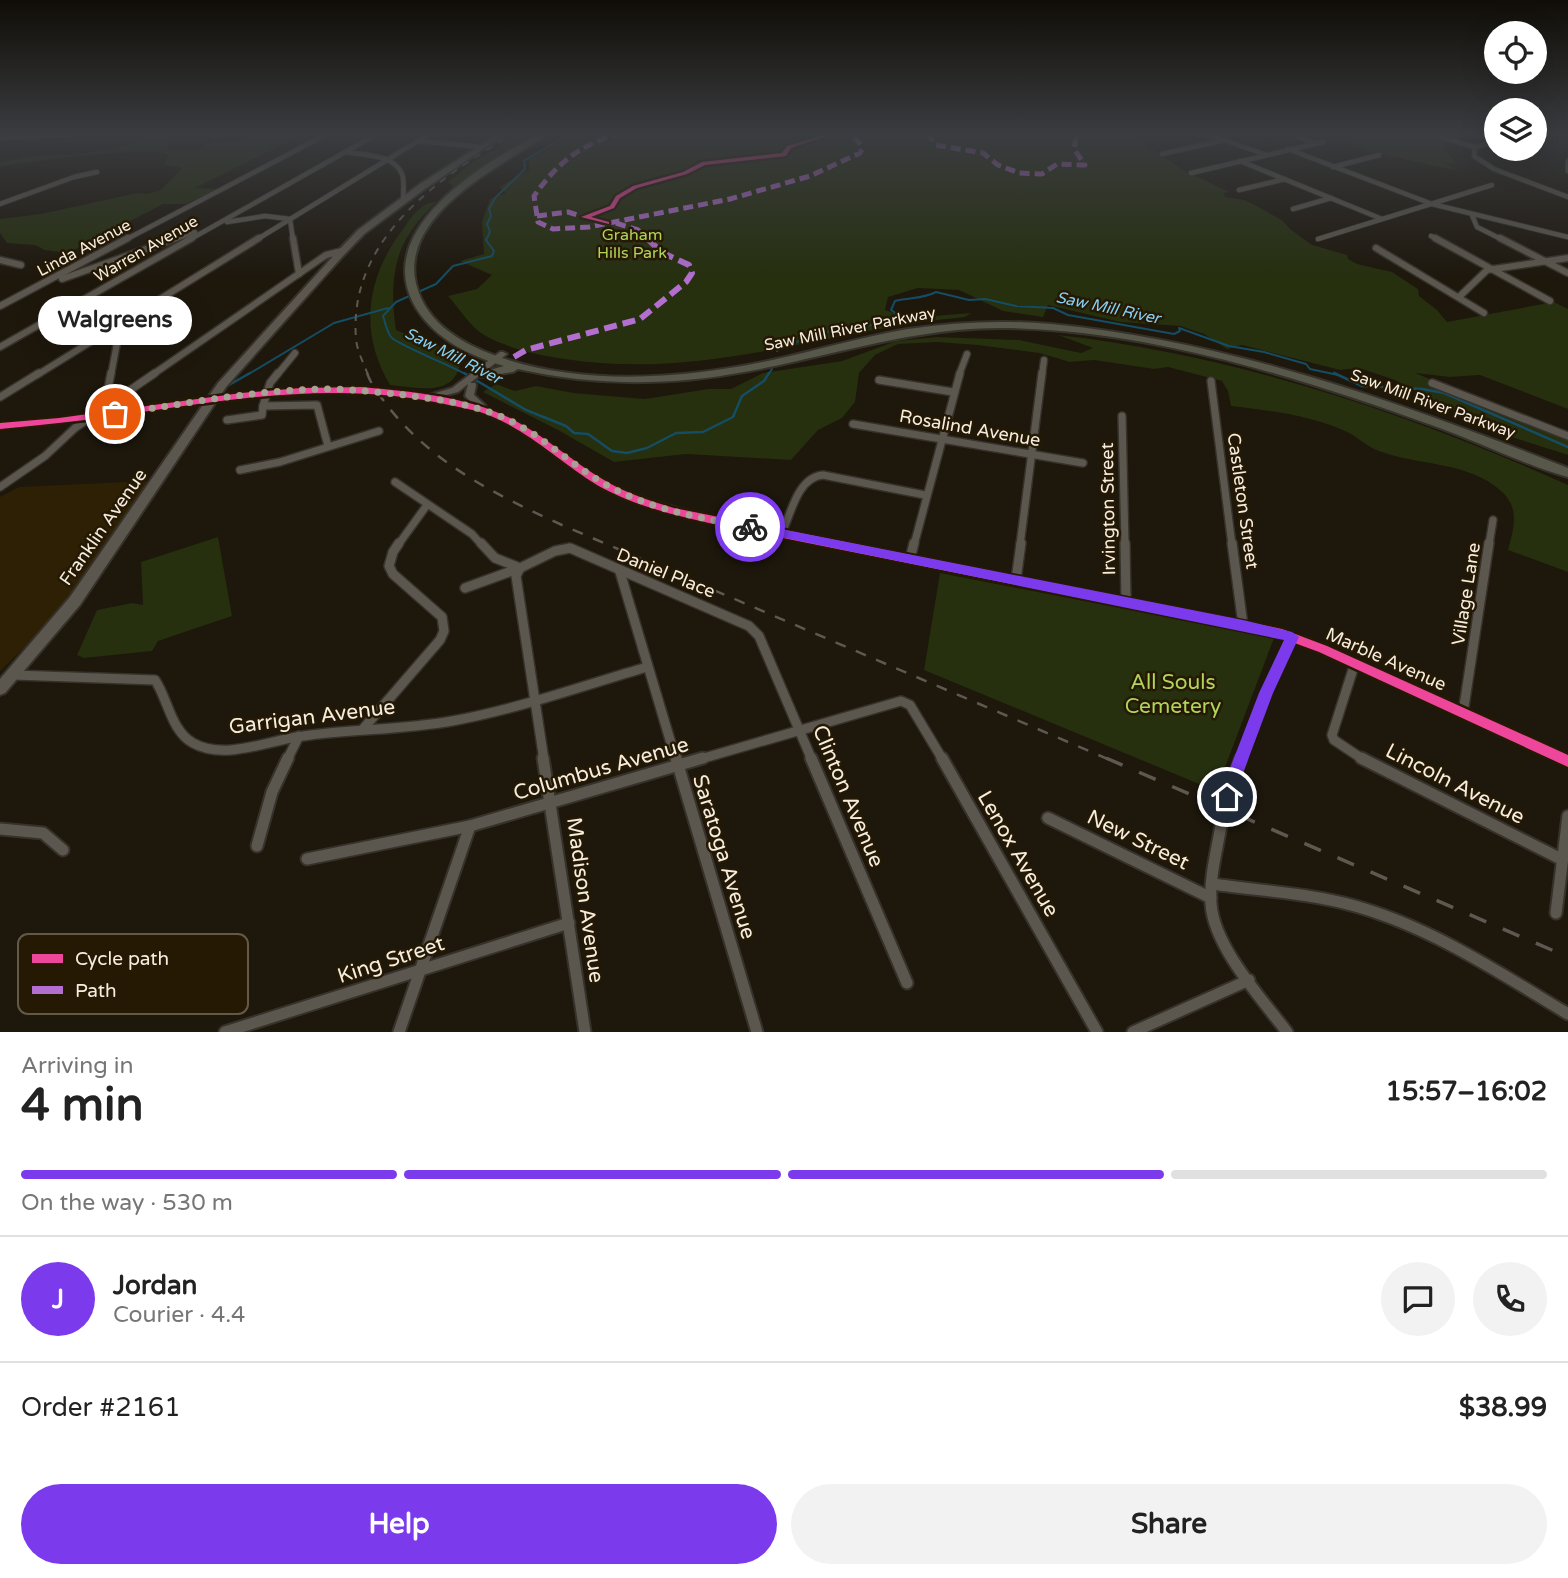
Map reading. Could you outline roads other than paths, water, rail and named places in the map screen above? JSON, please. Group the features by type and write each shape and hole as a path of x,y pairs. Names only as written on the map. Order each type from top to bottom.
{"highway":[{"path":"417,292 409,274 411,255 421,233 436,212 471,181"},
{"path":"417,292 416,270 420,247 442,213 477,181"},
{"name":"Saw Mill River Parkway","path":"417,292 428,317 448,336 542,371 594,378 656,378 720,373 881,338 935,329 993,325 1053,328 1164,344 1283,372 1397,408 1568,471"},
{"name":"Saw Mill River Parkway","path":"417,292 447,326 503,358 594,372 682,372 744,364 923,326 992,321 1058,324 1180,344 1303,374 1417,411 1568,471"},
{"path":"448,336 448,342 482,360 481,374 509,368 557,378 594,378"}],"main road":[{"name":"Franklin Avenue","path":"0,689 75,601 212,398 355,238 432,181"}],"street":[{"path":"0,204 63,181"},
{"name":"Linda Avenue","path":"0,306 237,181"},
{"name":"Warren Avenue","path":"1,345 61,314 294,181"},
{"path":"0,397 353,181"},
{"path":"402,202 404,181"},
{"path":"1239,190 1276,181"},
{"path":"1290,181 1382,219"},
{"path":"1371,181 1432,204 1568,237"},
{"path":"1527,181 1568,197"},
{"path":"1318,239 1492,185"},
{"path":"1293,209 1331,198"},
{"path":"1472,215 1477,227 1568,273"},
{"path":"34,288 219,223 252,217 290,219"},
{"path":"290,219 299,274"},
{"path":"1431,236 1550,302"},
{"path":"0,487 45,456 67,434 91,417 326,255 355,238"},
{"path":"1376,248 1484,313"},
{"path":"326,255 342,251"},
{"path":"1459,297 1468,293 1479,274 1492,269 1568,258"},
{"path":"0,260 21,265"},
{"path":"61,314 121,323"},
{"path":"107,394 121,323"},
{"path":"227,420 262,415 265,393 270,383 295,353"},
{"path":"910,559 953,392 967,354"},
{"path":"451,402 469,384 503,358"},
{"path":"1016,580 1044,360"},
{"path":"879,380 953,392"},
{"name":"Castleton Street","path":"1211,382 1243,625"},
{"path":"1432,383 1568,436"},
{"path":"423,397 449,393 469,384"},
{"path":"469,384 470,398 488,412"},
{"name":"Marble Avenue","path":"212,398 339,389 451,402 488,412 525,428 593,477 639,500 679,513 1292,637 1355,663 1568,761"},
{"path":"0,420 199,397 212,398"},
{"path":"0,426 91,417 196,403 212,398"},
{"path":"263,406 317,405 328,446"},
{"name":"Irvington Street","path":"1122,416 1126,602"},
{"name":"Rosalind Avenue","path":"852,424 1083,463"},
{"path":"240,470 280,462 379,431"},
{"path":"782,533 802,487 813,476 823,475 925,495"},
{"path":"395,482 472,534 495,558 520,568"},
{"path":"363,729 440,640 444,631 442,617 393,574 389,566 393,552 426,505"},
{"name":"Village Lane","path":"1463,713 1493,520"},
{"name":"Daniel Place","path":"520,568 555,551 570,548 749,626"},
{"path":"465,587 520,568"},
{"name":"Madison Avenue","path":"520,568 516,576 533,700 585,1032"},
{"name":"Saratoga Avenue","path":"620,572 757,1032"},
{"name":"Clinton Avenue","path":"749,626 759,636 907,983"},
{"path":"1227,797 1266,693 1292,637"},
{"name":"Lincoln Avenue","path":"1355,663 1332,735 1334,740 1354,755 1561,859"},
{"name":"Garrigan Avenue","path":"14,675 155,680 164,690 173,725 183,736 205,748 233,748 299,736 467,719 647,667"},
{"name":"Columbus Avenue","path":"307,859 471,826 901,701"},
{"name":"Lenox Avenue","path":"901,701 910,705 917,715 1097,1032"},
{"path":"257,846 272,792 299,736"},
{"path":"1556,912 1568,816"},
{"name":"New Street","path":"1048,818 1211,898"},
{"path":"1222,819 1211,898 1214,920 1249,980 1287,1032"},
{"path":"399,1032 471,826"},
{"path":"0,829 43,833 63,850"},
{"path":"1213,884 1284,892 1353,906 1402,923 1442,939 1568,1014"},
{"name":"King Street","path":"225,1032 569,923"},
{"path":"1133,1032 1249,980"}],"waterway":[{"name":"Saw Mill River","path":"467,375 395,340 388,332 383,316 396,302 436,284 453,266 492,256 494,251 486,240 490,232 487,224 491,216 489,209 495,198 512,181"},
{"name":"Saw Mill River","path":"777,351 785,343 817,339 837,326 878,325 892,320 897,314 891,310 895,301 936,292 969,300 985,299 1016,306 1053,308 1068,315 1174,334 1180,331 1179,328 1229,346 1264,352 1306,364 1310,369 1338,375"},
{"path":"247,375 334,323 388,308"},
{"name":"Saw Mill River","path":"768,375 772,369"},
{"path":"229,385 250,373"},
{"name":"Saw Mill River","path":"464,373 526,410 566,426 574,433 588,434 612,451 627,453 647,448 676,433 703,432 733,417 742,396 764,381 769,373"},
{"name":"Saw Mill River","path":"1334,373 1362,386 1422,389 1444,393 1568,447"}],"tunnel":[{"path":"1222,819 1227,797"}],"railway":[{"path":"368,375 356,339 357,303 367,271 383,241 404,215 442,181"},
{"path":"368,375 390,409 427,447 447,463 514,503 1110,760"},
{"path":"1106,758 1568,957"}],"place":[{"name":"Walgreens","path":"115,414"}],"park label":[{"name":"Graham Hills Park","path":"632,244"},
{"name":"All Souls Cemetery","path":"1173,694"}]}
